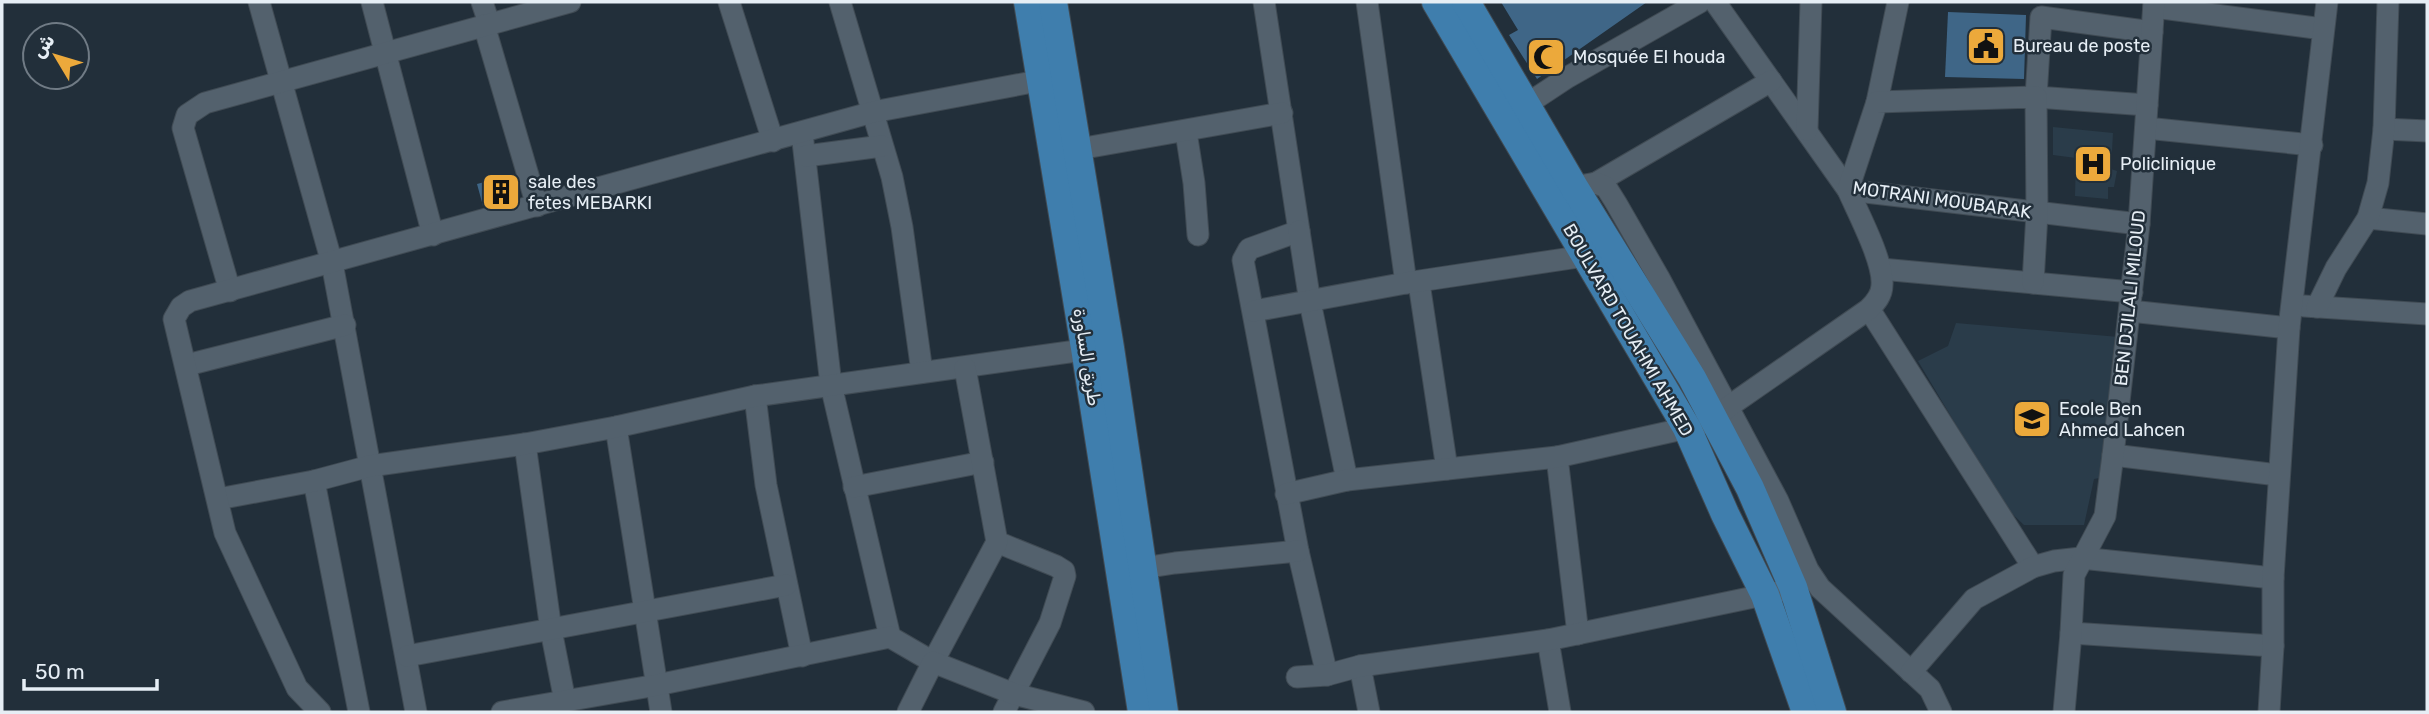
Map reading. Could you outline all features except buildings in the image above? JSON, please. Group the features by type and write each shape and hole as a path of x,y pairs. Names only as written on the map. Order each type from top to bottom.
{"main road":[{"name":"طريق الساورة","path":"1028,2 1079,149 1098,348 1142,712"},
{"name":"طريق الساورة","path":"1054,2 1053,78 1098,348 1143,568 1164,712"},
{"name":"BOULVARD TOUAHMI AHMED","path":"1436,2 1516,112 1585,185 1686,367 1721,414 1793,587 1832,712"},
{"name":"BOULVARD TOUAHMI AHMED","path":"1466,2 1585,256 1687,428 1765,596 1806,712"}],"street":[{"path":"259,2 331,263 345,325 416,712"},
{"path":"372,2 433,234"},
{"path":"482,2 537,206"},
{"path":"230,290 183,128 184,121 192,110 205,103 280,80 569,2"},
{"path":"729,2 773,141"},
{"path":"840,2 892,177 902,227 922,372"},
{"path":"1264,2 1311,302 1347,480"},
{"path":"1367,2 1413,283 1447,469"},
{"path":"1516,112 1568,77 1700,2"},
{"name":"MOTRANI MOUBARAK","path":"1715,2 1848,190 2138,225"},
{"path":"1807,130 1811,2"},
{"path":"1286,494 1347,480 1557,457 1687,428 1721,414 1869,309 1880,294 1881,269 1848,190 1877,102 1898,2"},
{"path":"2269,712 2278,475 2289,328 2327,2"},
{"path":"2317,307 2336,268 2368,218 2378,183 2384,129 2388,2"},
{"path":"2154,4 2323,29"},
{"name":"BEN DJILALI MILOUD","path":"2064,712 2074,575 2105,516 2113,455 2138,225 2154,4"},
{"path":"2033,283 2037,213 2036,97 2042,9 2152,32"},
{"path":"320,712 298,688 225,533 174,319 176,313 190,301 873,112 1053,78"},
{"path":"1585,185 1771,81"},
{"path":"1877,102 2036,97 2147,105"},
{"path":"1079,149 1282,113"},
{"path":"2146,128 2312,145"},
{"path":"2384,129 2427,131"},
{"path":"1186,132 1198,235"},
{"path":"802,133 831,385 890,636"},
{"path":"806,156 882,146"},
{"path":"2368,218 2427,224"},
{"path":"1299,231 1253,247 1245,253 1243,260 1297,551 1327,674"},
{"path":"1254,311 1585,256"},
{"path":"1881,269 2033,283 2289,328"},
{"path":"2292,305 2427,314"},
{"path":"1869,309 2033,567"},
{"path":"187,365 345,325"},
{"path":"218,499 313,481 370,466 525,444 615,427 755,396 1098,348"},
{"path":"908,712 997,542 965,368"},
{"path":"755,396 766,485 802,656"},
{"path":"1721,414 1779,501 1808,570 1820,588 1930,688 1941,712"},
{"path":"615,427 661,712"},
{"path":"525,444 551,629 565,701"},
{"path":"2113,455 2278,475"},
{"path":"1557,457 1578,634"},
{"path":"854,487 983,462"},
{"path":"313,481 359,712"},
{"path":"997,542 1056,566 1064,571 1065,576 1050,623 1009,703"},
{"path":"1143,568 1297,551"},
{"path":"1911,672 1974,599 2033,567 2054,561 2081,558 2273,578"},
{"path":"407,656 786,585"},
{"path":"1297,677 1548,640 1765,596 1793,587"},
{"path":"2071,633 2273,646"},
{"path":"502,712 657,685 890,636 1009,703 1034,707 1059,704 1084,712"},
{"path":"1548,640 1560,712"},
{"path":"1360,666 1369,712"}],"shaded area":[{"name":"Policlinique","path":"2053,127 2113,133 2111,169 2117,171 2114,187 2108,187 2108,199 2075,196 2076,158 2053,155"},
{"name":"Ecole Ben Ahmed Lahcen","path":"1956,323 2119,337 2105,477 2094,479 2084,525 2024,525 2005,507 1918,361 1948,346"}],"place":[{"name":"Bureau de poste","path":"1986,46"},
{"name":"Mosquée El houda","path":"1546,57"},
{"name":"Policlinique","path":"2093,164"},
{"name":"sale des fetes MEBARKI","path":"501,192"},
{"name":"Ecole Ben Ahmed Lahcen","path":"2032,419"}]}
